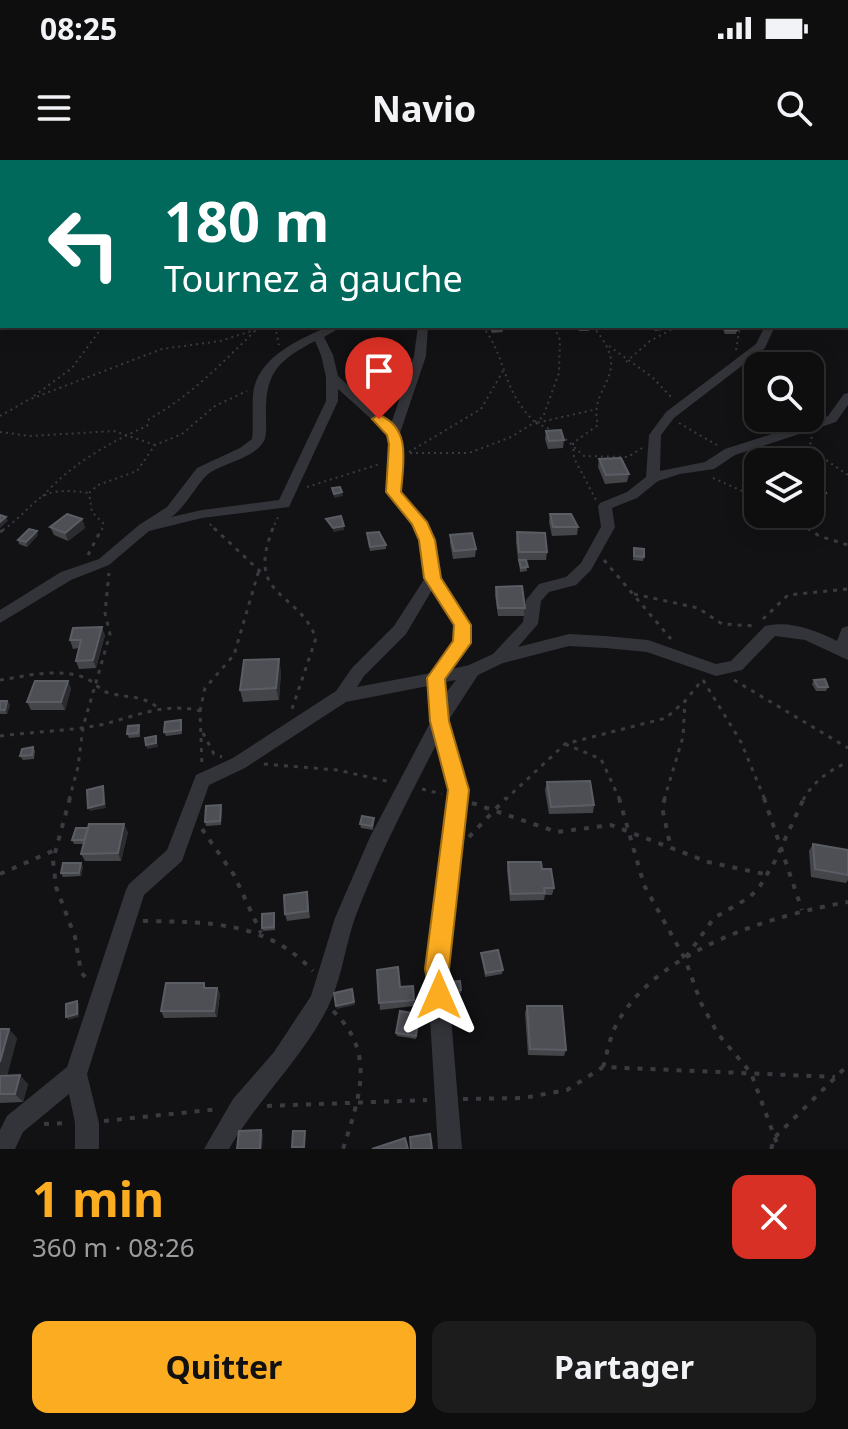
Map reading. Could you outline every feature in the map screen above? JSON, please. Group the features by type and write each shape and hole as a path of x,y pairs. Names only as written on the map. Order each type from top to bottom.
{"street":[{"path":"0,617 66,576 104,562 144,528 172,510 202,471 245,450 258,440 260,384 283,357 317,334 333,328"},
{"path":"423,328 420,356 394,433 396,458 393,492 419,522 427,540 432,578 463,625 462,643 436,678 439,721 459,790 437,969 450,1149"},
{"path":"653,478 655,435 674,412 761,346 769,328"},
{"path":"144,528 202,514 284,504 332,401 332,377 327,355 317,334"},
{"path":"332,377 394,433"},
{"path":"499,658 530,624 534,600 544,588 571,581 586,566 608,527 605,506 632,495 653,478 709,466 730,452 832,419 848,397"},
{"path":"87,1149 87,1123 76,1074 136,890 175,855 202,780 239,763 284,736 342,696 358,672 400,630 432,578"},
{"path":"342,696 472,671 499,658 569,640 648,646 685,659 709,675 736,666 771,630 790,629 845,652 848,632"},
{"path":"216,1149 241,1107 282,1060 320,1001 345,918 404,785 439,721 472,671"},
{"path":"3,1149 7,1124 76,1074"}],"path":[{"path":"0,416 72,368 102,328"},
{"path":"28,400 162,349 220,341 260,328"},
{"path":"483,328 492,340 520,409 536,423 561,435 574,450 584,456 628,457 655,441"},
{"path":"503,371 481,409 447,431 421,441 404,456 414,452 469,453 511,437 536,423 549,406 549,397 559,373 560,340 555,328"},
{"path":"594,328 626,362 658,380 668,391 682,427 744,457"},
{"path":"626,362 640,354 652,340 674,332 677,328"},
{"path":"734,366 740,328"},
{"path":"43,496 56,481 112,441 147,426 149,419 158,411 172,406 203,381 257,329"},
{"path":"536,423 594,410 607,392 612,367 609,346"},
{"path":"0,532 11,526 27,507 55,490 89,493 98,485 137,471 155,445 182,434 215,406 260,384"},
{"path":"594,410 598,425 573,443 594,499 605,506"},
{"path":"832,419 812,435 810,443 826,460 848,475"},
{"path":"0,432 33,439 94,431 131,433 155,445"},
{"path":"291,490 330,482 396,458"},
{"path":"691,469 744,492"},
{"path":"66,576 90,553 101,534 103,523 92,512 89,493"},
{"path":"265,576 263,550 284,504"},
{"path":"202,514 229,545 265,576 274,593 306,619 316,638 284,736"},
{"path":"808,528 819,536 848,545"},
{"path":"594,547 665,630 685,659 709,675 848,748"},
{"path":"101,1000 81,972 75,937 56,887 53,860 78,767 83,727 110,634 105,613 110,577 104,562"},
{"path":"202,780 200,711 205,688 234,655 259,570"},
{"path":"634,594 698,608 722,624 760,627 763,618 788,595 848,589"},
{"path":"0,680 76,673 98,683 105,693 146,698 158,708"},
{"path":"452,855 565,744 666,718 709,675"},
{"path":"709,675 758,779 802,910"},
{"path":"671,849 662,807 683,737 685,701"},
{"path":"0,736 83,727 172,704 200,711"},
{"path":"203,733 214,754 239,763 337,770 458,799 557,832 611,825 708,862 769,875"},
{"path":"565,744 601,759 614,783 632,834 644,885 685,959 701,1003 718,1034 751,1073 779,1149"},
{"path":"685,959 717,915 750,900 769,875 806,792 831,767 848,762"},
{"path":"190,813 234,875 262,935"},
{"path":"0,874 56,849"},
{"path":"7,1124 87,1123 241,1107 523,1098 567,1090 603,1067 620,1018 646,988 685,959 755,924 802,910 848,902"},
{"path":"128,920 214,923 262,935 299,953 317,976 320,1001 348,1021 363,1052 357,1105 343,1149"},
{"path":"771,1149 775,1137 848,1065"},
{"path":"603,1067 835,1077"}],"building":[{"path":"561,430 564,440 549,441 546,431"},
{"path":"621,458 629,474 606,475 599,459"},
{"path":"340,487 342,492 334,494 332,488"},
{"path":"67,514 82,519 65,533 50,527"},
{"path":"550,514 571,514 578,527 553,527"},
{"path":"341,516 344,526 333,528 326,519"},
{"path":"29,529 37,531 26,542 18,540"},
{"path":"379,532 386,545 370,547 367,533"},
{"path":"517,532 545,533 547,552 519,552"},
{"path":"472,533 476,549 454,551 450,535"},
{"path":"634,548 644,549 644,557 634,556"},
{"path":"519,560 526,560 528,567 521,568"},
{"path":"522,586 525,608 498,608 496,587"},
{"path":"102,627 93,660 76,661 81,640 70,640 73,628"},
{"path":"279,659 276,688 240,690 244,660"},
{"path":"825,679 828,687 818,687 814,680"},
{"path":"35,681 68,681 61,702 27,702"},
{"path":"0,701 7,701 5,710 0,710"},
{"path":"181,720 181,730 164,732 165,722"},
{"path":"139,725 138,733 127,734 128,726"},
{"path":"156,736 156,743 146,745 145,738"},
{"path":"33,747 32,755 20,756 22,749"},
{"path":"590,781 594,805 551,807 547,782"},
{"path":"103,786 104,804 88,808 87,790"},
{"path":"221,805 220,821 205,822 206,806"},
{"path":"362,816 374,818 372,826 360,824"},
{"path":"89,824 124,824 118,853 81,854"},
{"path":"76,828 88,828 84,840 72,840"},
{"path":"813,844 848,850 848,875 815,869"},
{"path":"508,862 541,862 542,869 551,869 554,888 544,888 545,893 511,894"},
{"path":"63,863 81,863 79,873 61,873"},
{"path":"307,892 308,911 285,914 284,895"},
{"path":"274,913 274,927 262,928 262,914"},
{"path":"498,950 503,970 486,973 481,953"},
{"path":"398,967 400,987 413,986 414,1000 379,1003 377,970"},
{"path":"460,981 461,990 449,991 448,982"},
{"path":"166,983 204,983 204,988 217,988 214,1011 161,1011"},
{"path":"352,989 354,1002 336,1006 334,993"},
{"path":"77,1001 77,1014 66,1017 66,1004"},
{"path":"527,1006 562,1006 566,1050 530,1049"},
{"path":"400,1011 413,1013 411,1021 418,1022 416,1036 396,1033"},
{"path":"0,1029 9,1029 0,1062"},
{"path":"20,1075 15,1094 0,1094 0,1076"},
{"path":"261,1130 260,1149 237,1149 239,1131"},
{"path":"293,1131 305,1131 304,1147 292,1147"},
{"path":"430,1134 432,1149 411,1149 410,1137"},
{"path":"405,1138 408,1149 372,1149"}],"route":[{"path":"379,419 394,433 393,492 419,522 427,540 432,578 463,625 462,643 436,678 439,721 459,790 437,969 439,995"}]}
